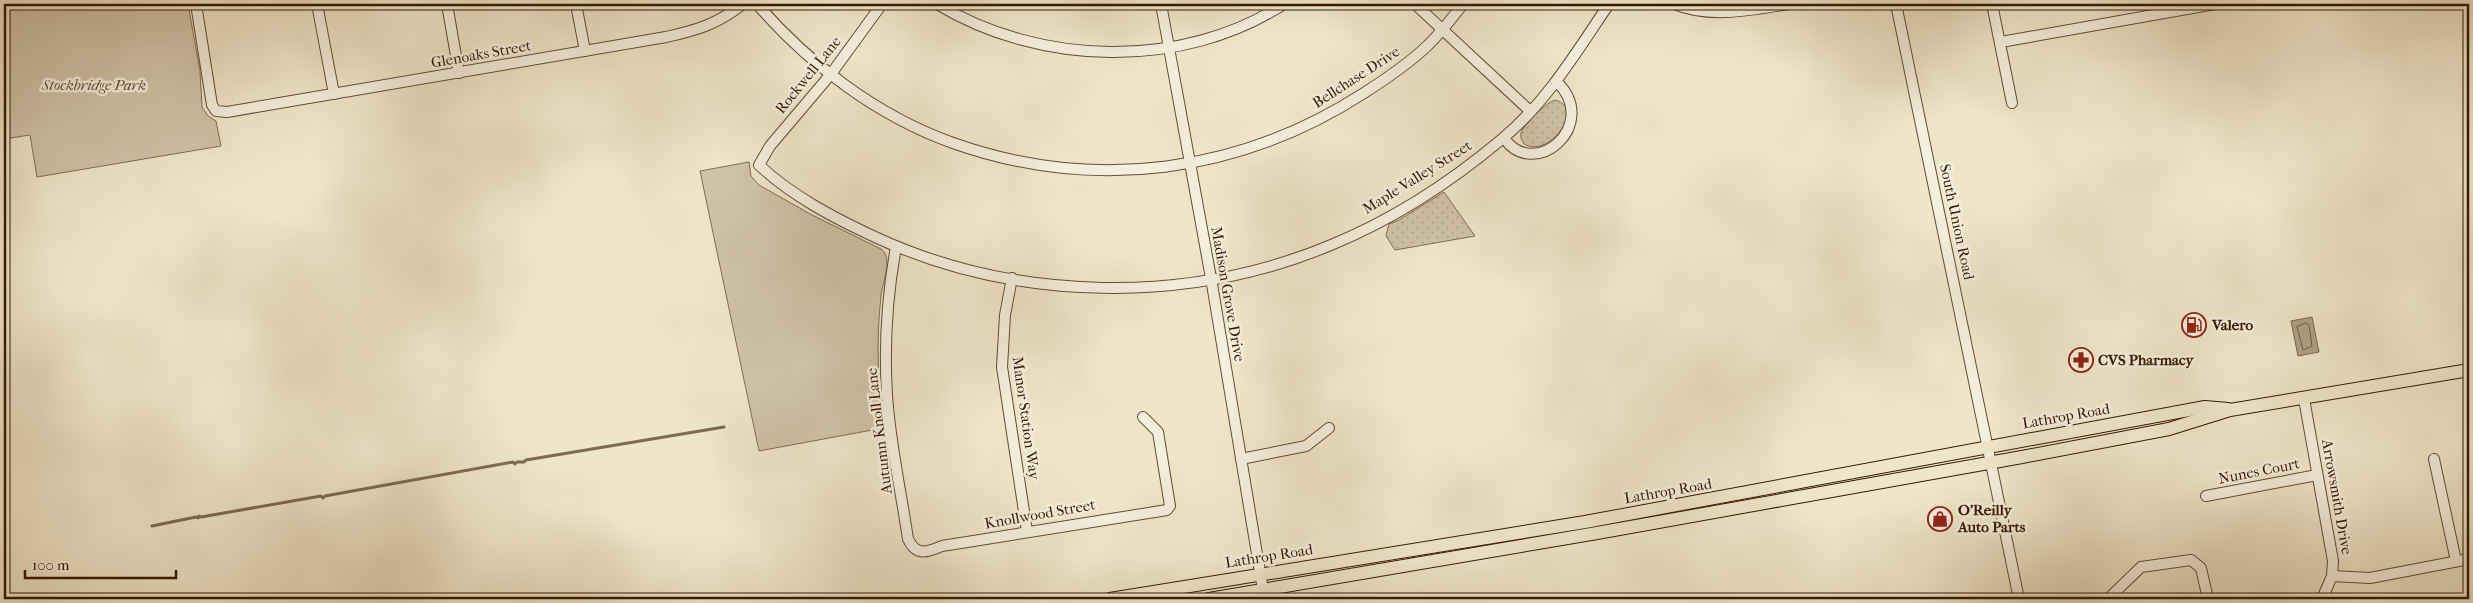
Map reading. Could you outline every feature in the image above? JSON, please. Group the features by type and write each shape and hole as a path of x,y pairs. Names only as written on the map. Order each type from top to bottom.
{"main road":[{"name":"Lathrop Road","path":"1110,599 1260,574 1595,527 1991,462 2169,429 2230,410 2469,370"},
{"name":"Lathrop Road","path":"1209,599 1595,527 1988,447 2204,407 2230,410"}],"street":[{"name":"Glenoaks Street","path":"196,4 210,97 216,111 227,112 585,51 702,29 722,20 743,4"},
{"path":"317,4 334,94"},
{"path":"446,4 459,73"},
{"path":"576,4 585,51"},
{"name":"Bellchase Drive","path":"757,4 781,32 847,87 896,117 952,143 1006,158 1077,169 1125,171 1189,165 1224,157 1286,136 1335,112 1385,79 1426,47 1463,4"},
{"name":"Rockwell Lane","path":"758,165 770,146 831,74 882,4"},
{"path":"937,4 994,32 1032,43 1088,52 1121,53 1195,42 1240,27 1284,4"},
{"name":"Madison Grove Drive","path":"1161,4 1211,278 1263,590"},
{"path":"1415,4 1530,111"},
{"name":"Maple Valley Street","path":"758,165 777,183 840,221 911,254 981,274 1066,286 1128,288 1253,271 1331,245 1393,214 1454,175 1504,138 1557,82 1609,4"},
{"path":"1674,4 1683,8 1722,13 1788,4"},
{"name":"South Union Road","path":"1896,4 2019,599"},
{"path":"1992,4 2012,102"},
{"path":"2000,42 2215,4"},
{"path":"1504,138 1513,149 1536,154 1550,149 1563,138 1570,125 1572,107 1566,91 1557,82"},
{"name":"Autumn Knoll Lane","path":"896,247 890,283 885,342 887,396 908,539 915,550"},
{"name":"Manor Station Way","path":"1012,278 1005,315 1002,367 1027,531"},
{"name":"Arrowsmith Drive","path":"2304,399 2330,531 2333,561 2332,576 2322,599"},
{"name":"Knollwood Street","path":"915,550 922,553 942,546 1027,531 1143,512 1162,511 1170,506 1158,432 1143,417"},
{"path":"1241,458 1306,446 1329,428"},
{"path":"2434,459 2456,561"},
{"name":"Nunes Court","path":"2206,496 2318,475"},
{"path":"2332,576 2370,578 2469,559"},
{"path":"2108,599 2141,567 2191,560 2201,568 2208,599"}],"green space":[{"name":"Stockbridge Park","path":"4,4 188,4 200,71 202,107 208,116 216,121 221,146 37,177 30,135 4,139"},
{"path":"1555,100 1564,105 1567,112 1560,131 1544,145 1534,147 1524,144 1521,136 1523,129 1541,109"},
{"path":"749,162 751,176 759,185 812,215 881,249 885,253 887,264 879,313 878,346 883,428 759,451 700,171"},
{"path":"1444,192 1475,236 1395,250 1386,236 1389,224 1399,220"}],"water":[{"path":"2312,317 2319,352 2298,356 2291,321"}],"waterway":[{"path":"152,526 198,518 199,516 321,496 323,498 325,496 513,462 515,464 526,460 724,427"}],"place":[{"name":"Valero","path":"2194,325"},
{"name":"CVS Pharmacy","path":"2081,360"},
{"name":"O'Reilly Auto Parts","path":"1940,519"}]}
